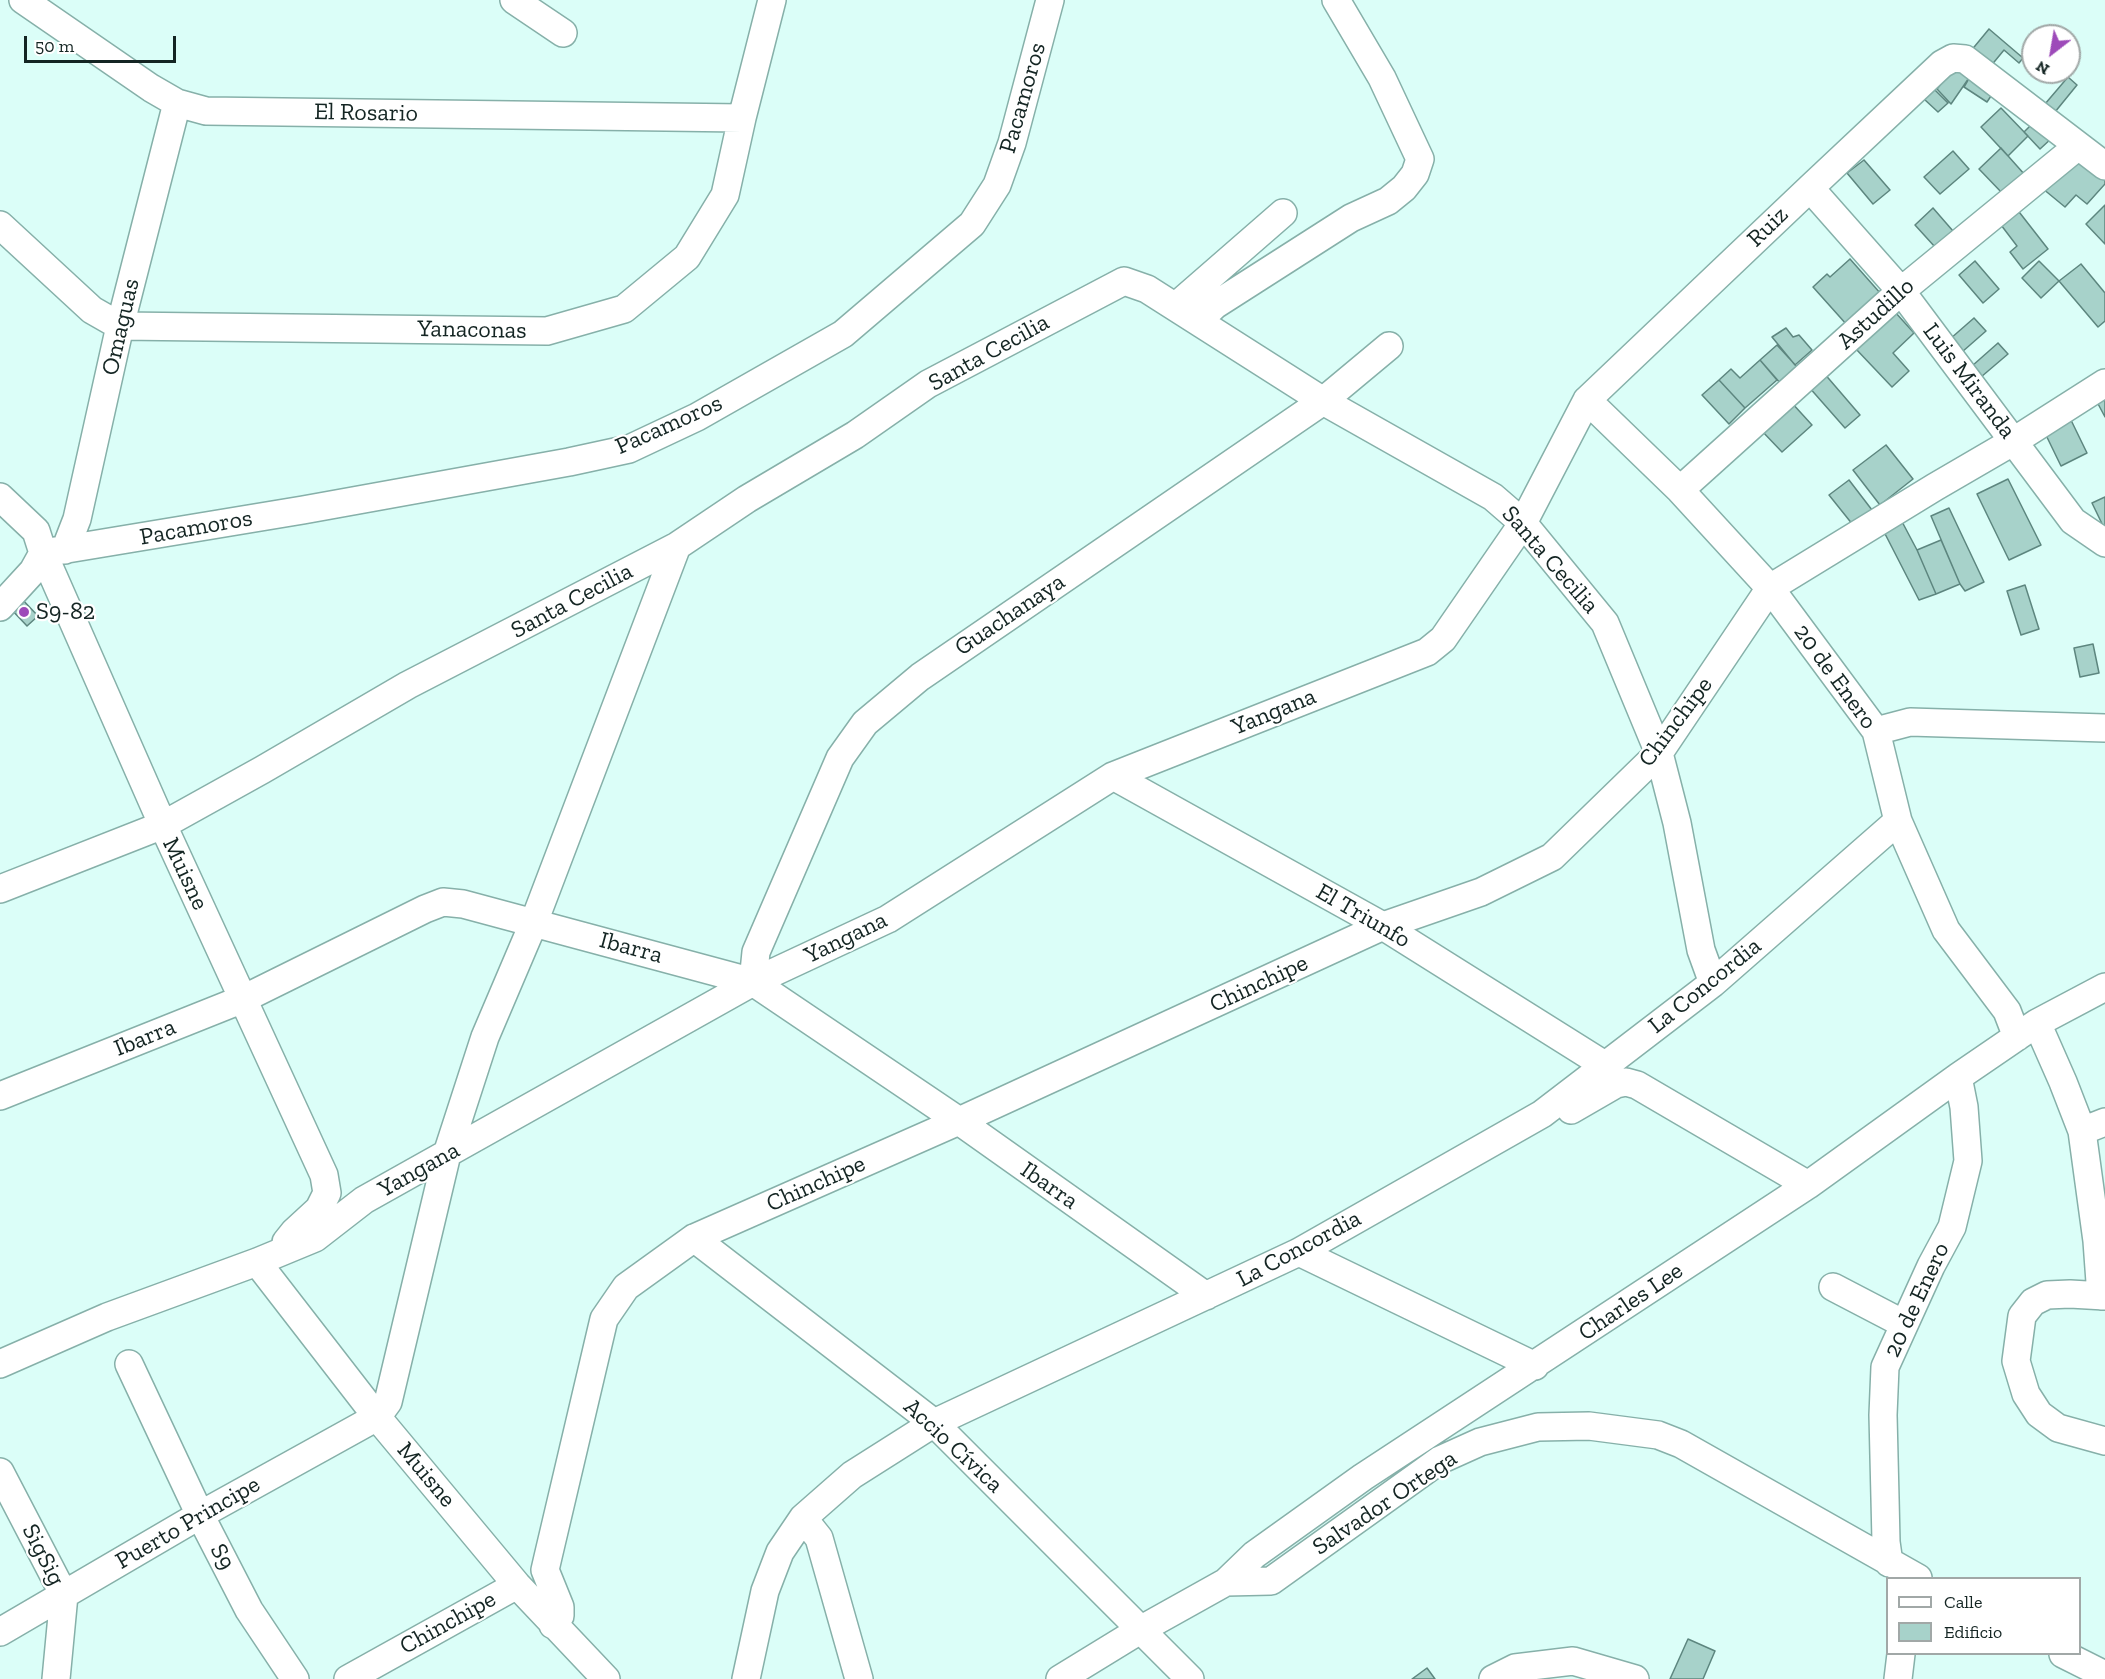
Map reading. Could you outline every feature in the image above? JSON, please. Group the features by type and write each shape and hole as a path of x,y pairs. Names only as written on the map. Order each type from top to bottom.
{"street":[{"name":"El Rosario","path":"23,0 151,88 177,103 206,111 742,118"},
{"path":"514,0 563,33"},
{"name":"Yanaconas","path":"0,225 92,310 120,326 547,331 624,309 687,257 725,195 772,0"},
{"path":"1198,321 1215,305 1351,218 1388,201 1404,188 1415,174 1420,159 1382,78 1336,0"},
{"name":"Pacamoros","path":"54,552 569,462 629,449 697,417 843,334 972,224 997,185 1057,3"},
{"name":"Ruiz","path":"1587,400 1942,64 1953,58 1965,59 2078,146"},
{"name":"Omaguas","path":"0,607 54,552 77,519 120,326 177,103"},
{"path":"2078,146 2105,166"},
{"name":"Astudillo","path":"1680,490 1901,291 2078,146"},
{"name":"Luis Miranda","path":"1810,188 1901,291 2073,521 2105,543"},
{"path":"1175,307 1283,213"},
{"name":"Santa Cecilia","path":"0,889 163,825 408,685 677,546 747,499 855,435 928,384 1124,281 1147,289 1323,401 1493,497 1523,523 1605,623 1659,753 1677,824 1701,950 1713,983"},
{"name":"Guachanaya","path":"753,982 756,952 816,812 840,758 866,723 921,677 1323,401 1389,346"},
{"name":"Chinchipe","path":"554,1625 560,1616 560,1607 545,1570 604,1319 626,1287 694,1238 959,1122 1383,926 1481,892 1552,857 1659,753 1770,588 2014,441 2105,383"},
{"name":"20 de Enero","path":"1587,400 1680,490 1770,588 1876,731 1898,821 1946,930 2007,1011 2027,1030"},
{"name":"Yangana","path":"0,1364 107,1317 315,1238 364,1200 753,982 888,919 1113,776 1427,652 1443,639 1523,523 1587,400"},
{"name":"Muisne","path":"0,497 36,531 54,552 163,825 324,1175 327,1193 319,1209 269,1256 377,1417 517,1585 598,1676"},
{"path":"377,1417 388,1402 447,1154 485,1037 534,922 677,546"},
{"path":"1876,731 1910,722 2105,728"},
{"name":"El Triunfo","path":"1113,776 1383,926 1606,1066"},
{"name":"La Concordia","path":"746,1679 765,1592 780,1552 803,1518 852,1475 934,1423 1299,1252 1542,1114 1713,983 1898,821"},
{"name":"Ibarra","path":"0,1096 243,999 425,909 443,902 463,904 753,982 959,1122 1206,1296"},
{"name":"Charles Lee","path":"1226,1582 1254,1555 1363,1477 1808,1185 2027,1030 2105,987"},
{"path":"2027,1030 2093,1127 2097,1241 2103,1296 2047,1295 2033,1302 2022,1316 2016,1361 2026,1394 2039,1414 2058,1428 2105,1441"},
{"name":"20 de Enero","path":"1906,1573 1886,1542 1883,1414 1885,1367 1931,1266 1952,1227 1968,1161 1964,1107 1958,1077"},
{"path":"1542,1114 1557,1115 1575,1108 1616,1084 1626,1082 1637,1085 1808,1185"},
{"name":"Accio Cívica","path":"694,1238 934,1423 1190,1679"},
{"path":"1299,1252 1535,1366"},
{"path":"1833,1287 1904,1324"},
{"name":"S9","path":"129,1364 200,1515 249,1611 295,1679"},
{"name":"Puerto Principe","path":"0,1632 200,1515 377,1417"},
{"name":"Salvador Ortega","path":"1060,1679 1140,1630 1226,1582 1271,1581 1440,1460 1480,1442 1538,1426 1589,1426 1658,1435 1681,1444 1906,1573"},
{"name":"SigSig","path":"0,1472 64,1595 56,1679"},
{"path":"803,1518 819,1538 859,1679"},
{"name":"Chinchipe","path":"348,1679 517,1585"},
{"path":"1898,1679 1901,1655"},
{"path":"2067,1655 2105,1675"},
{"path":"1493,1679 1515,1668 1573,1660 1635,1679"}],"building":[{"path":"1989,29 2021,56 2021,60 2019,63 2004,50 1990,67 1970,52"},
{"path":"1957,63 1971,75 1951,104 1937,89"},
{"path":"1971,75 1995,90 1987,102 1964,87"},
{"path":"2062,84 2077,85 2055,112 2045,104"},
{"path":"1934,89 1948,103 1938,112 1924,99"},
{"path":"2001,108 2028,136 2008,156 1981,127"},
{"path":"2036,120 2053,137 2040,149 2024,132"},
{"path":"2001,148 2025,175 2004,195 1979,169"},
{"path":"1953,151 1969,169 1940,194 1924,177"},
{"path":"2074,152 2105,180 2105,184 2087,204 2076,195 2065,207 2042,188"},
{"path":"1864,160 1890,190 1873,204 1847,173"},
{"path":"2105,205 2105,244 2086,224"},
{"path":"1933,208 1953,231 1935,247 1915,225"},
{"path":"2016,208 2048,249 2023,269 2010,252 2017,246 1998,221"},
{"path":"1850,259 1881,294 1847,325 1813,287 1827,274 1830,277"},
{"path":"1975,261 1999,289 1983,303 1959,275"},
{"path":"2039,261 2059,281 2041,298 2022,278"},
{"path":"2081,264 2105,293 2105,321 2098,327 2059,281"},
{"path":"1895,312 1914,333 1893,353 1909,371 1892,387 1855,348"},
{"path":"1974,318 1986,331 1962,352 1950,339"},
{"path":"1786,328 1793,337 1799,335 1812,350 1795,365 1772,337"},
{"path":"1998,343 2008,354 1981,377 1972,366"},
{"path":"1777,345 1799,369 1781,384 1760,360"},
{"path":"1760,360 1777,380 1745,408 1719,380 1731,369 1740,378"},
{"path":"1823,372 1860,415 1845,428 1808,386"},
{"path":"1719,380 1745,408 1729,424 1702,395"},
{"path":"2105,395 2105,417 2096,400"},
{"path":"1791,402 1812,425 1782,452 1761,430"},
{"path":"2069,416 2087,453 2061,466 2043,429"},
{"path":"1886,445 1913,479 1880,505 1853,470"},
{"path":"2008,479 2041,545 2009,560 1977,494"},
{"path":"1849,480 1872,510 1853,525 1829,495"},
{"path":"2105,497 2105,530 2092,503"},
{"path":"1949,508 1984,582 1965,591 1931,516"},
{"path":"1899,516 1936,594 1919,600 1881,526"},
{"path":"1941,540 1960,584 1936,594 1917,550"},
{"path":"2025,585 2039,629 2021,635 2007,591"},
{"name":"S9-82","path":"20,597 38,616 27,626 9,607"},
{"path":"2093,644 2099,673 2080,677 2074,648"},
{"path":"1688,1639 1715,1651 1703,1679 1670,1679"},
{"path":"1427,1668 1435,1679 1412,1679"}],"place":[{"name":"S9-82","path":"24,612"}]}
